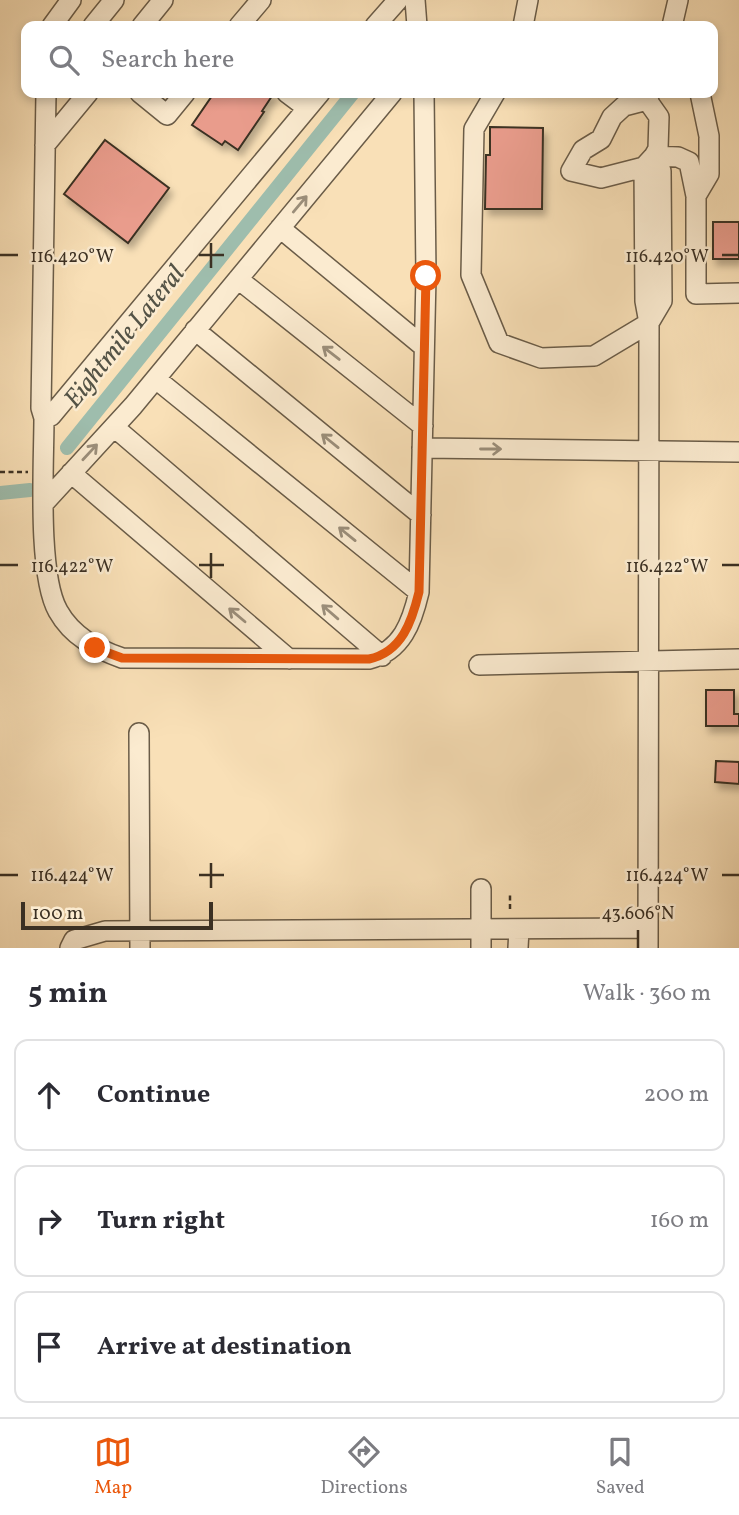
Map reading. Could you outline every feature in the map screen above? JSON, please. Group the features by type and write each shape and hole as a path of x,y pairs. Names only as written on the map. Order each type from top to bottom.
{"street":[{"path":"56,21 71,0"},
{"path":"97,21 114,0"},
{"path":"146,21 163,0"},
{"path":"244,21 261,0"},
{"path":"379,21 398,0"},
{"path":"415,0 417,21"},
{"path":"524,21 528,0"},
{"path":"673,21 678,0"},
{"path":"46,98 41,408 44,418 44,503 49,588 58,612 75,632 95,648 122,658 289,659 369,659 382,656 393,647 411,624 419,592 425,347 424,98"},
{"path":"45,145 84,98"},
{"path":"146,98 167,115 181,98"},
{"path":"294,98 307,108"},
{"path":"44,418 51,416 316,98"},
{"path":"44,503 156,379 387,98"},
{"path":"492,98 474,129 471,275 499,343 541,358 594,356 649,323 662,301 661,172 649,161"},
{"path":"643,98 624,106 612,117 601,139 583,150 571,172 601,178 649,161 678,157 689,162 696,196 696,294 739,293"},
{"path":"649,98 659,117 658,149 649,161"},
{"path":"696,196 709,174 709,136 701,98"},
{"path":"280,228 425,347"},
{"path":"238,279 423,426"},
{"path":"648,948 649,323"},
{"path":"195,330 421,516"},
{"path":"156,379 419,592"},
{"path":"114,426 382,656"},
{"path":"422,448 739,452"},
{"path":"71,472 289,659"},
{"path":"480,665 739,659"},
{"path":"139,733 140,939"},
{"path":"481,889 481,939"},
{"path":"70,948 74,940 101,931 140,939 481,939 648,928"}],"path":[{"path":"0,472 28,472"},
{"path":"510,893 510,909"}],"building":[{"path":"211,98 271,98 238,150 225,141 222,145 192,125"},
{"path":"490,127 543,128 542,209 485,209 486,155 490,155"},
{"path":"105,140 169,188 128,243 64,194"},
{"path":"713,222 739,222 739,259 713,259"},
{"path":"706,690 734,690 734,714 739,714 739,726 706,726"},
{"path":"716,761 739,762 739,784 715,782"}],"waterway":[{"name":"Eightmile Lateral","path":"67,448 349,98"},
{"name":"Eightmile Lateral","path":"0,493 30,490"}],"route":[{"path":"95,648 122,658 369,659 382,656 393,647 411,624 419,592 426,276"}]}
